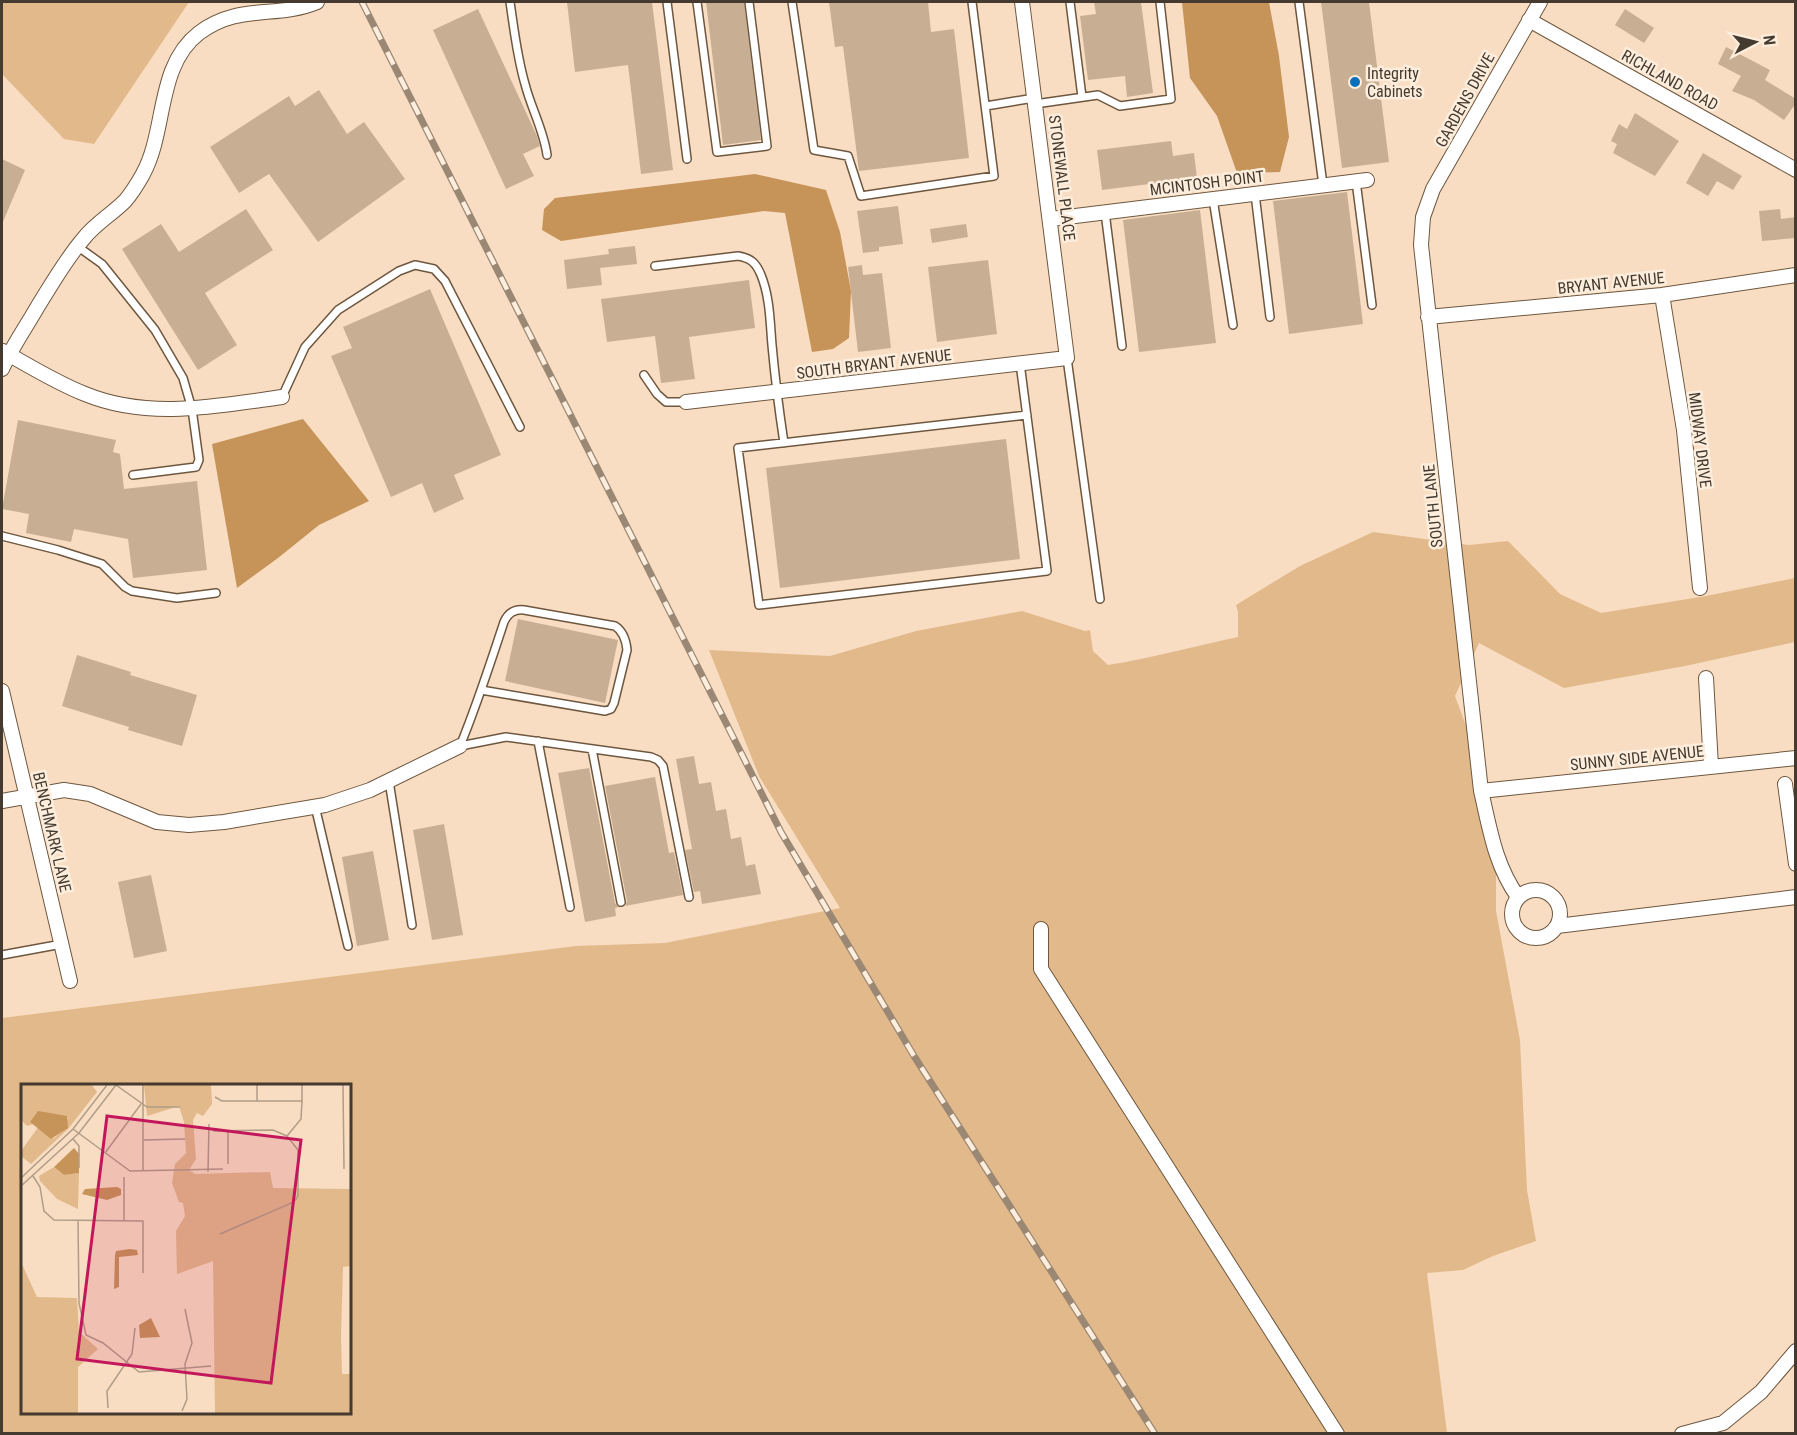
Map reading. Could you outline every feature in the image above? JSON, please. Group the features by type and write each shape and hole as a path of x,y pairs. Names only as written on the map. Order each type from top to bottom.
{"street":[{"path":"2,369 5,352 68,257 86,235 126,200 142,175 154,150 171,70 186,45 200,32 237,14 282,10 317,2"},
{"name":"STONEWALL PLACE","path":"1022,2 1067,358"},
{"name":"GARDENS DRIVE","path":"1423,217 1433,189 1540,2"},
{"name":"RICHLAND ROAD","path":"1529,20 1796,170"},
{"name":"MCINTOSH POINT","path":"1051,219 1361,180"},
{"name":"SOUTH LANE","path":"1423,217 1421,245 1428,317 1481,791 1494,849 1506,880 1518,897"},
{"name":"BRYANT AVENUE","path":"1428,317 1662,296 1796,275"},
{"name":"MIDWAY DRIVE","path":"1662,296 1684,430 1700,588"},
{"path":"5,352 86,395 147,408 192,409 282,397"},
{"name":"SOUTH BRYANT AVENUE","path":"686,402 1067,358"},
{"path":"1706,678 1711,766"},
{"name":"BENCHMARK LANE","path":"2,691 70,981"},
{"path":"2,801 64,790 90,794 157,822 189,825 224,822 315,806 370,790 460,746"},
{"name":"SUNNY SIDE AVENUE","path":"1481,791 1796,758"},
{"path":"1785,784 1796,864"},
{"path":"1532,890 1547,892 1553,897 1560,911 1557,926 1552,932 1538,938 1522,934 1516,928 1513,921 1513,904 1518,897 1532,890"},
{"path":"1557,926 1796,897"},
{"path":"1041,929 1041,969 1337,1434"},
{"path":"1682,1434 1723,1423 1761,1392 1796,1351"}],"lane":[{"path":"510,2 524,83 547,155"},
{"path":"667,2 687,159"},
{"path":"698,2 717,152 767,146 749,2"},
{"path":"792,2 814,150 848,156 861,196 994,176 972,2"},
{"path":"1070,2 1082,97"},
{"path":"986,106 1098,95 1120,106 1171,99 1160,2"},
{"path":"1299,2 1323,185"},
{"path":"1361,180 1372,304"},
{"path":"1255,194 1270,317"},
{"path":"1213,199 1233,325"},
{"path":"1105,212 1122,346"},
{"path":"77,246 102,264 155,330 183,378 192,409 199,460 196,466 132,475"},
{"path":"655,266 738,256 749,258 754,262 766,290 776,391 784,443"},
{"path":"282,397 305,347 338,310 399,271 415,265 434,269 445,280 520,428"},
{"path":"1067,358 1100,599"},
{"path":"1020,363 1027,415 1047,572 759,605 738,448 1027,415"},
{"path":"644,375 657,394 666,402 686,402"},
{"path":"2,536 102,564 132,591 177,598 216,593"},
{"path":"460,746 504,622 511,612 517,610 615,626 620,629 626,642 627,650 614,703 611,709 605,711 481,690"},
{"path":"460,746 507,737 651,757 658,760 663,766 689,897"},
{"path":"538,741 570,907"},
{"path":"592,749 621,902"},
{"path":"389,781 412,925"},
{"path":"315,806 348,946"},
{"path":"2,955 62,944"}],"shaded area":[{"path":"2,2 189,2 94,144 64,139 2,74"},
{"path":"1182,2 1269,2 1279,56 1289,137 1280,172 1237,173 1217,116 1190,78"},
{"path":"755,174 826,190 840,232 851,291 849,338 833,349 812,352 785,213 764,211 561,241 542,230 544,209 555,198"},
{"path":"303,419 369,501 319,525 237,588 212,444"},
{"path":"1373,532 1469,545 1508,541 1560,594 1601,613 1706,596 1795,578 1795,642 1685,666 1564,688 1479,643 1455,696 1487,782 1496,824 1496,911 1520,1040 1527,1190 1536,1241 1493,1256 1463,1270 1427,1273 1447,1433 2,1433 2,1018 576,946 665,943 840,908 759,776 709,650 830,656 916,631 1022,611 1085,631 1090,630 1093,651 1108,665 1238,637 1236,605 1300,566"}],"building":[{"path":"567,2 652,2 673,170 641,174 628,65 575,72"},
{"path":"706,2 744,2 761,140 723,145"},
{"path":"829,2 928,2 931,32 954,29 969,158 859,171 843,46 835,47"},
{"path":"1094,2 1141,2 1153,93 1127,97 1125,76 1088,80 1080,16 1096,14"},
{"name":"Integrity Cabinets","path":"1321,2 1369,2 1389,162 1342,168"},
{"path":"478,9 540,146 523,154 534,176 506,189 433,30"},
{"path":"1625,9 1654,28 1644,43 1615,25"},
{"path":"1726,47 1770,70 1765,80 1796,99 1796,103 1784,120 1754,100 1732,91 1741,76 1718,64"},
{"path":"319,90 347,134 364,122 405,179 318,242 269,174 239,193 210,147 289,96 295,106"},
{"path":"1635,113 1679,141 1655,176 1613,153 1617,144 1611,141 1619,124 1627,129"},
{"path":"1171,141 1173,156 1194,153 1197,178 1102,190 1097,150"},
{"path":"1703,153 1742,176 1733,190 1717,181 1708,196 1686,183"},
{"path":"2,159 25,170 2,224"},
{"path":"1347,192 1363,324 1289,334 1273,201"},
{"path":"898,206 903,244 879,247 879,251 863,253 857,211"},
{"path":"246,209 273,250 205,293 237,345 198,370 122,249 161,224 179,252"},
{"path":"1780,209 1781,219 1796,217 1796,238 1762,241 1759,211"},
{"path":"1200,210 1216,343 1139,352 1123,220"},
{"path":"966,224 968,237 932,243 930,229"},
{"path":"635,246 637,264 600,268 602,285 567,289 564,260 609,254 608,249"},
{"path":"988,260 997,334 937,342 928,267"},
{"path":"862,265 863,275 882,273 891,348 858,352 848,267"},
{"path":"749,280 755,328 689,337 695,379 661,383 655,336 607,342 601,299"},
{"path":"430,289 501,455 454,475 464,499 434,513 422,483 391,497 331,356 352,348 343,327"},
{"path":"18,420 116,440 113,452 120,454 124,489 197,481 207,570 133,578 128,539 74,529 71,542 26,533 29,514 2,509"},
{"path":"1006,439 1020,559 780,588 766,468"},
{"path":"518,619 618,640 605,703 505,681"},
{"path":"77,655 131,672 130,675 197,695 182,746 128,730 129,727 62,706"},
{"path":"694,756 699,784 711,782 716,811 726,809 731,839 741,837 746,866 755,864 761,894 702,904 700,891 694,892 685,850 692,849 676,759"},
{"path":"589,768 615,903 619,907 615,908 616,916 585,922 558,773"},
{"path":"655,777 669,853 674,852 683,895 625,906 627,901 605,786"},
{"path":"444,824 463,935 432,940 413,830"},
{"path":"373,851 389,940 357,946 342,857"},
{"path":"151,875 167,951 134,958 118,882"}],"railway":[{"path":"362,2 781,832 914,1056 1155,1434"}],"place":[{"name":"Integrity Cabinets","path":"1355,82"}]}
